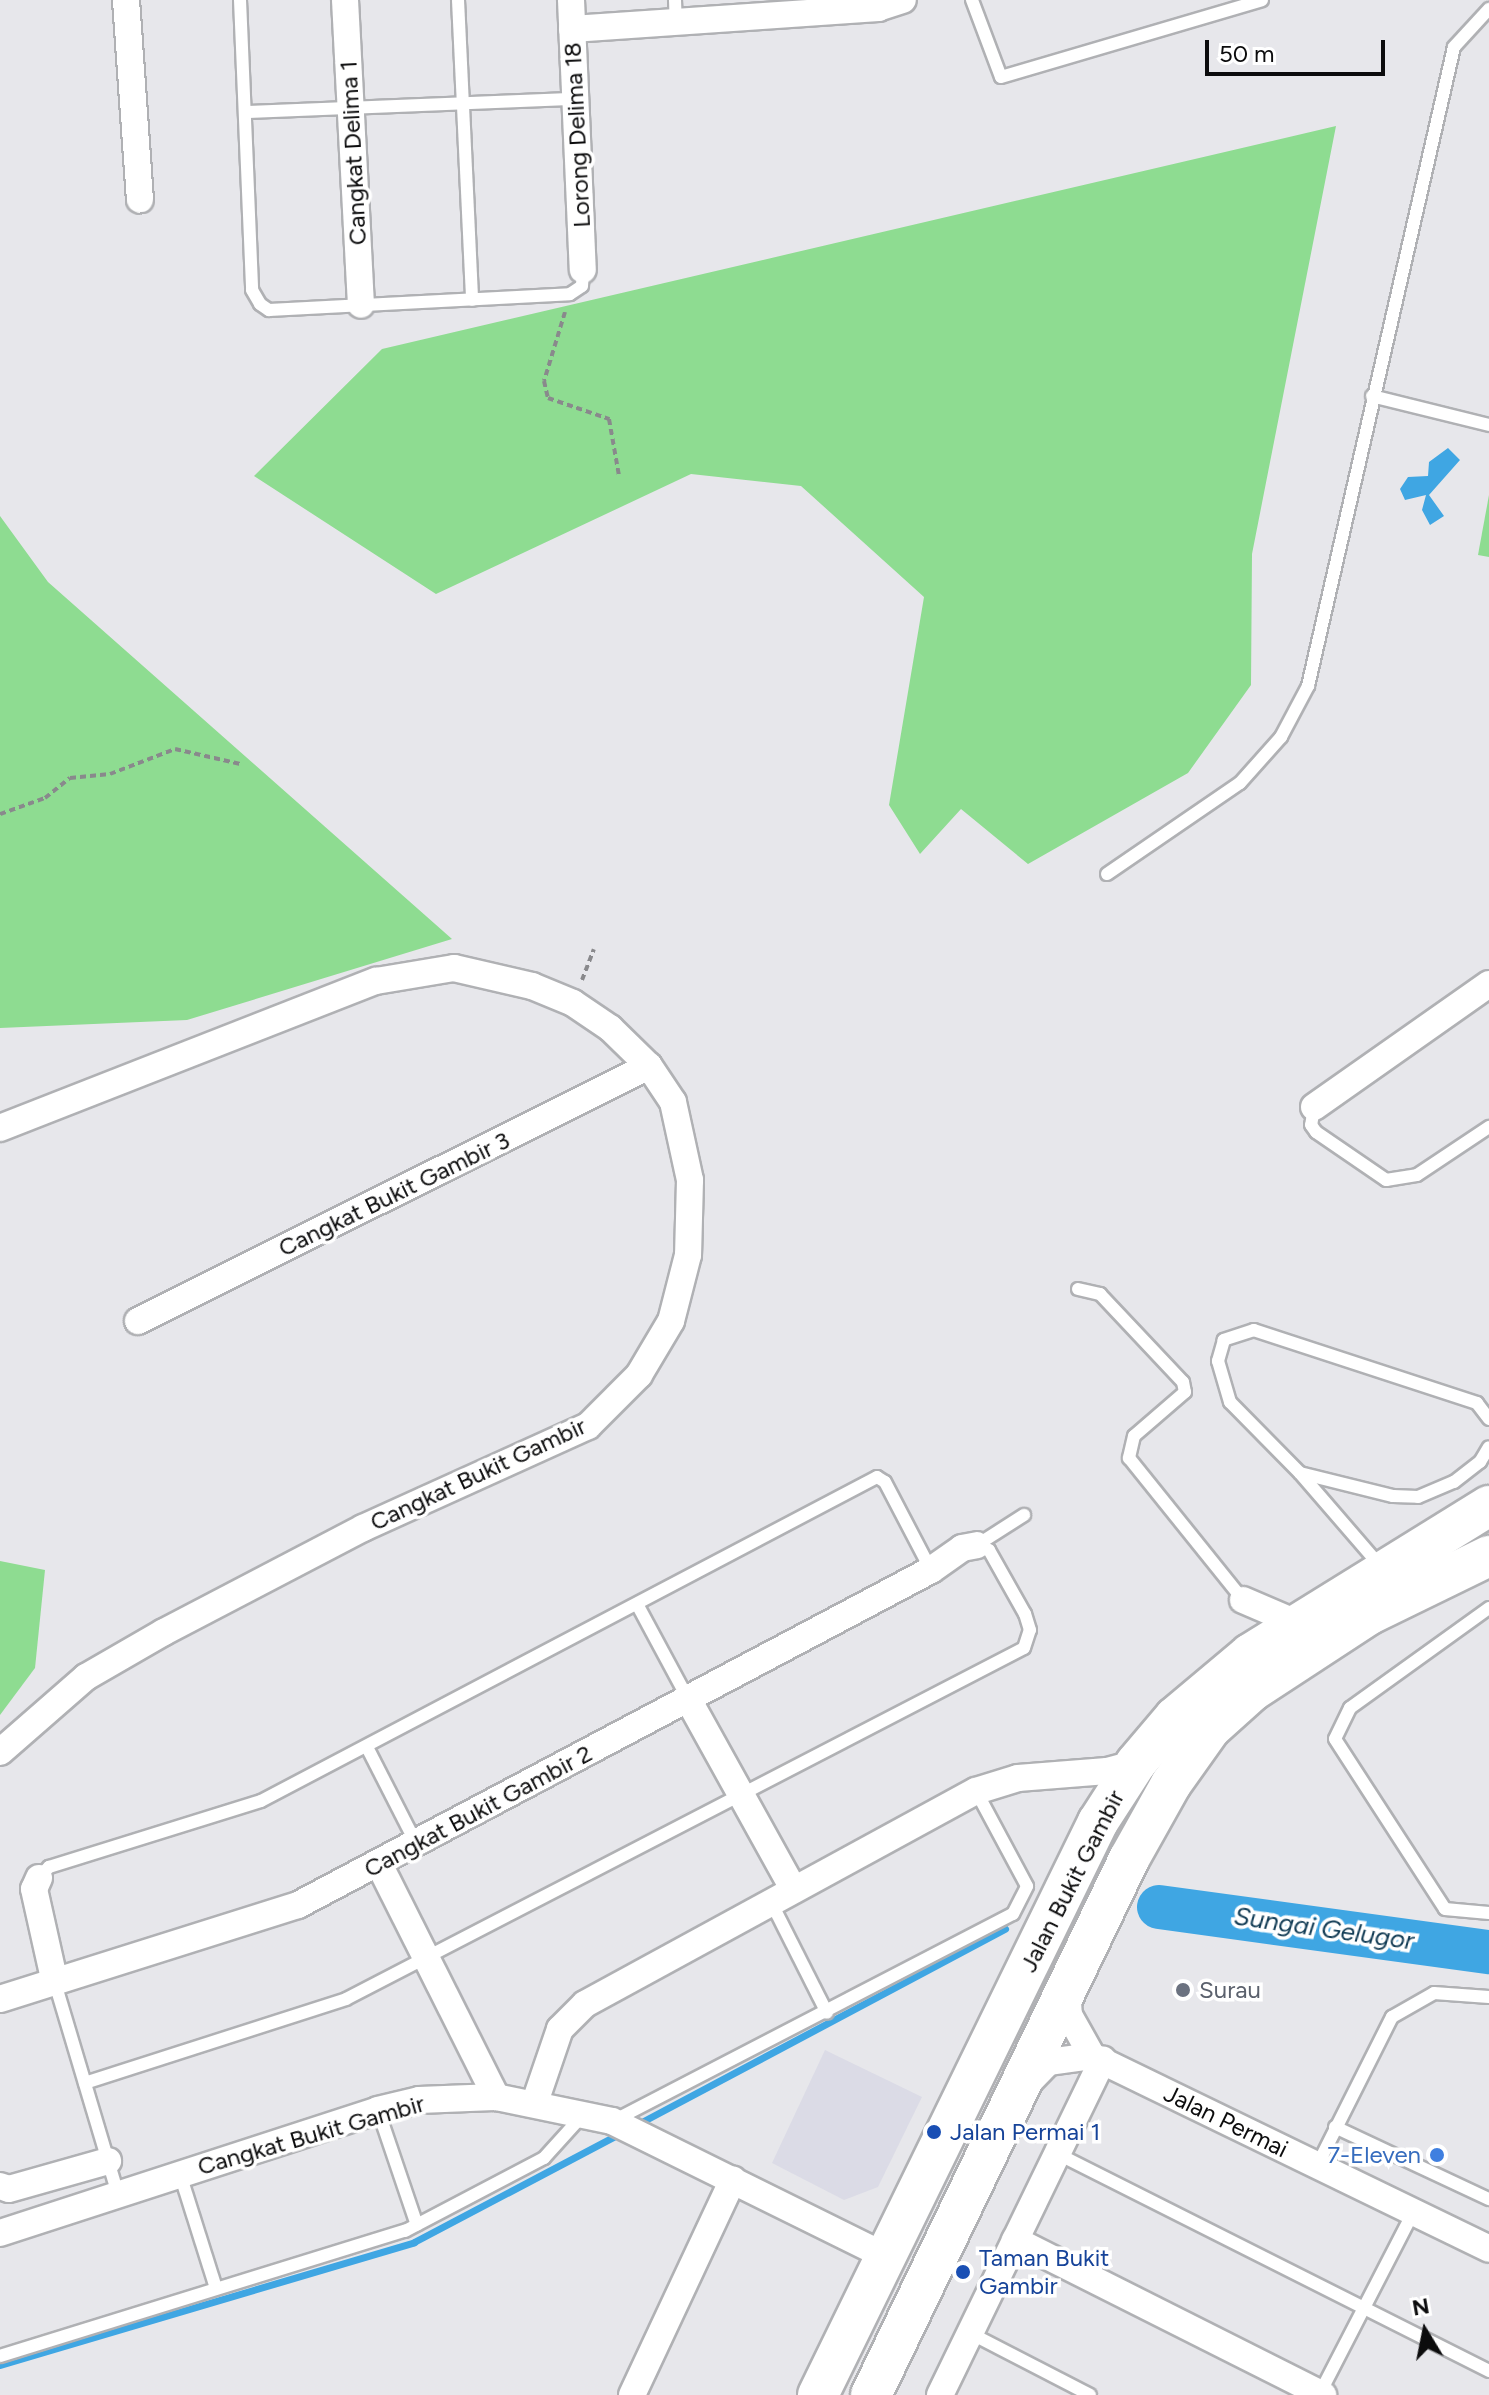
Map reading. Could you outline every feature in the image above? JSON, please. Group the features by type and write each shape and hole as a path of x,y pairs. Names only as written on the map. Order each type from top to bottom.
{"main road":[{"name":"Jalan Bukit Gambir","path":"818,2395 1098,1822 1136,1763 1175,1717 1250,1654 1489,1506"},
{"name":"Jalan Bukit Gambir","path":"871,2395 1021,2090 1066,1984 1166,1792 1210,1729 1252,1691 1368,1615 1485,1560"}],"street":[{"path":"126,0 140,200"},
{"name":"Cangkat Delima 1","path":"345,0 361,305"},
{"name":"Lorong Delima 18","path":"571,0 583,270"},
{"path":"572,29 676,12 878,8 903,0"},
{"name":"Cangkat Bukit Gambir","path":"0,1128 376,981 454,968 532,986 573,1003 610,1028 649,1066 673,1102 690,1180 688,1255 671,1321 639,1375 588,1426 363,1528 164,1632 86,1677 0,1752"},
{"path":"1314,1107 1489,984"},
{"name":"Cangkat Bukit Gambir 3","path":"138,1321 649,1066"},
{"name":"Cangkat Bukit Gambir 2","path":"0,1999 298,1905 417,1845 931,1570 962,1548 977,1545"},
{"path":"1243,1600 1299,1624"},
{"path":"1243,1600 1250,1654"},
{"path":"688,1699 743,1798 782,1896"},
{"path":"535,2102 560,2029 585,2004 976,1791 1018,1778 1136,1763"},
{"path":"1063,1774 1092,1789 1098,1822"},
{"path":"379,1864 496,2097"},
{"path":"39,1878 34,1889 55,1983"},
{"path":"1066,1984 1069,2015 1098,2058"},
{"path":"1021,2090 1048,2062 1098,2058"},
{"path":"940,2395 1058,2154 1098,2058"},
{"name":"Jalan Permai","path":"1098,2058 1489,2249"},
{"name":"Cangkat Bukit Gambir","path":"0,2233 378,2110 419,2100 496,2097 535,2102 617,2123 659,2141 885,2256"},
{"path":"0,2186 9,2189 108,2161"},
{"path":"632,2395 733,2179"},
{"path":"1015,2240 1321,2395"}],"lane":[{"path":"240,0 256,297 269,310 570,294 582,286 583,270"},
{"path":"458,0 472,300"},
{"path":"972,0 1001,77 1230,5 1262,0"},
{"path":"1107,874 1240,783 1294,718 1308,686 1454,47 1489,9"},
{"path":"248,112 576,99"},
{"path":"1372,396 1489,425"},
{"path":"1314,1107 1311,1125 1316,1132 1386,1180 1400,1182 1489,1127"},
{"path":"1078,1289 1100,1294 1114,1306 1183,1382 1185,1392 1134,1436 1129,1458 1243,1600"},
{"path":"1384,1571 1300,1473 1245,1422 1220,1380 1218,1361 1224,1340 1239,1332 1254,1330 1477,1403 1489,1419"},
{"path":"1300,1473 1393,1496 1418,1497 1454,1482 1480,1462 1489,1447"},
{"path":"39,1878 49,1867 261,1801 368,1749 877,1477 885,1482 931,1570"},
{"path":"977,1545 1024,1515"},
{"path":"85,2083 346,1999 743,1798 1024,1648 1030,1630 1025,1614 989,1550 977,1545"},
{"path":"638,1606 688,1699"},
{"path":"1489,1608 1350,1708 1335,1739 1445,1909 1489,1913"},
{"path":"368,1749 417,1845"},
{"path":"617,2123 1013,1914 1023,1902 1027,1886 976,1791"},
{"path":"782,1896 827,2013"},
{"path":"55,1983 118,2194"},
{"path":"1317,2166 1392,2017 1434,1993 1489,1997"},
{"path":"378,2110 417,2225"},
{"path":"0,2356 417,2225 544,2158 584,2114"},
{"path":"1335,2127 1489,2199"},
{"path":"1058,2154 1489,2371"},
{"path":"180,2174 216,2288"},
{"path":"1321,2395 1413,2213"},
{"path":"970,2333 1090,2395"}],"path":[{"path":"570,294 544,381 548,398 609,419 619,476"},
{"path":"0,814 45,798 70,778 110,774 175,749 240,764"},
{"path":"573,1003 594,949"}],"shaded area":[{"path":"825,2050 922,2097 878,2187 844,2200 772,2163"}],"green space":[{"path":"1336,126 1252,554 1251,685 1188,773 1028,864 961,809 920,854 889,805 924,597 801,486 691,474 436,594 254,476 382,349"},
{"path":"1489,495 1489,557 1478,555"},
{"path":"0,516 48,582 452,939 187,1020 0,1028"},
{"path":"0,1561 45,1570 35,1668 0,1715"}],"water":[{"path":"1448,448 1460,460 1429,495 1444,516 1430,525 1422,510 1426,495 1405,500 1400,489 1408,477 1428,476 1429,462"}],"waterway":[{"name":"Sungai Gelugor","path":"1159,1907 1489,1952"},
{"path":"636,2125 1005,1929"},
{"path":"0,2365 414,2242 621,2133"}],"place":[{"name":"Surau","path":"1183,1990"},
{"name":"Jalan Permai 1","path":"934,2132"},
{"name":"7-Eleven","path":"1437,2155"},
{"name":"Taman Bukit Gambir","path":"963,2272"}]}
